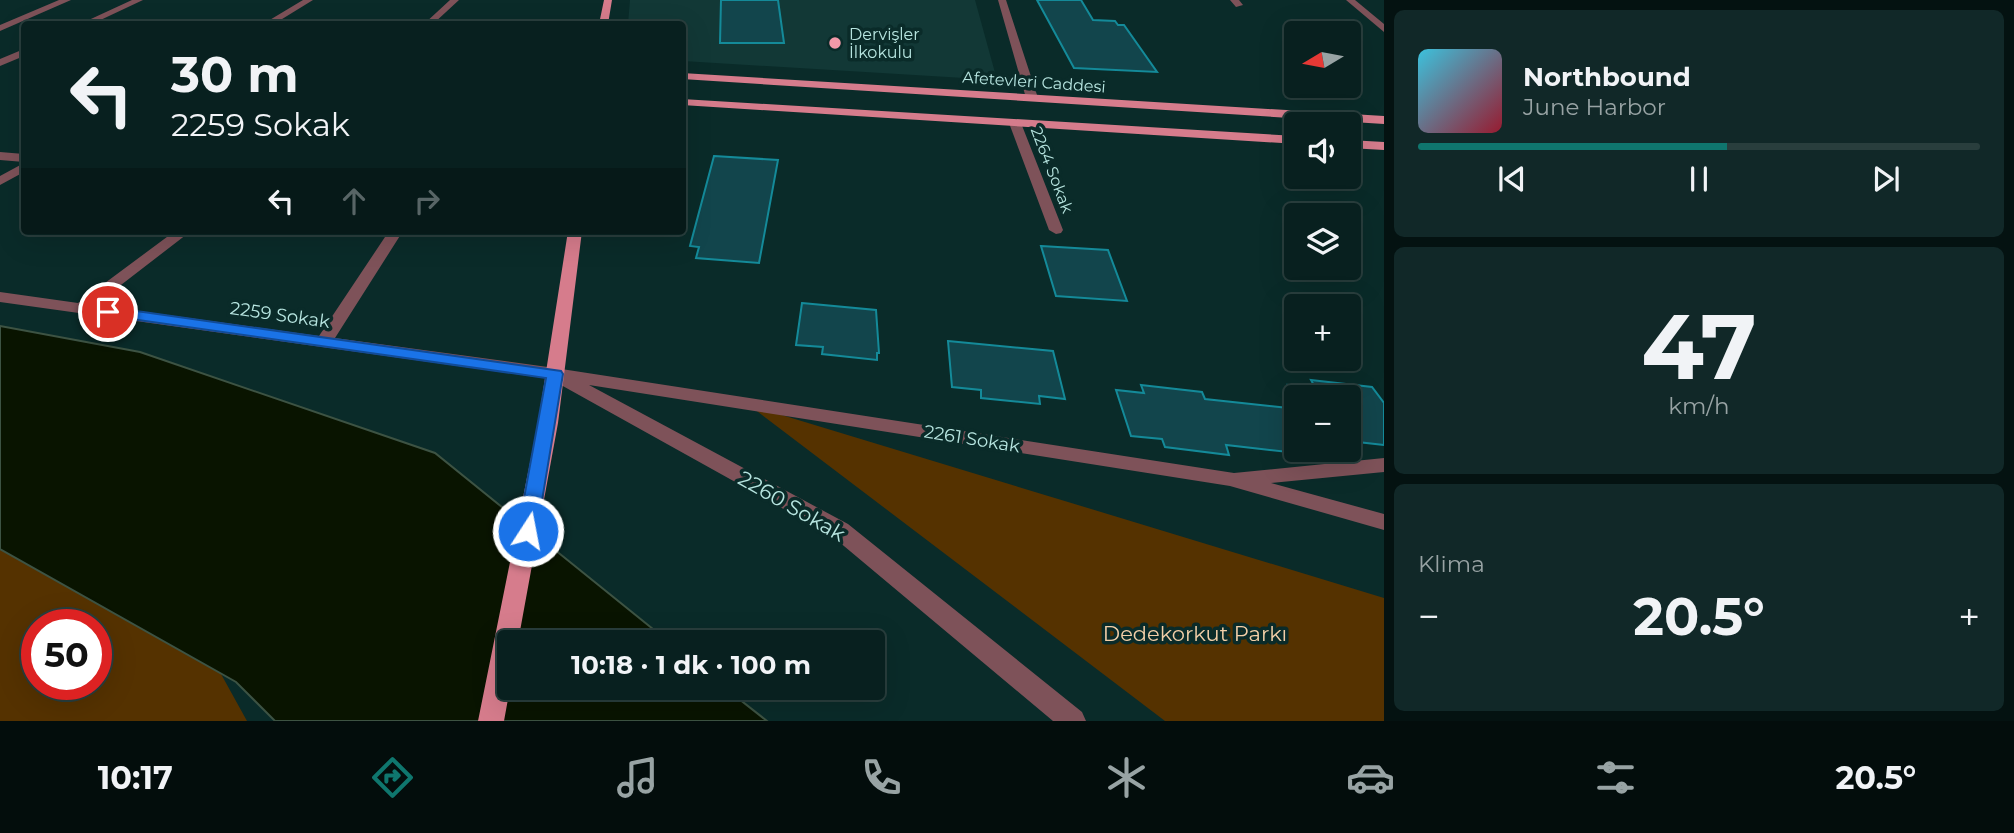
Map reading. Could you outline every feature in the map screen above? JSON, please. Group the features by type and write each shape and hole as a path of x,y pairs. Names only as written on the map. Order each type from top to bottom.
{"main road":[{"path":"604,21 608,0"},
{"name":"Afetevleri Caddesi","path":"686,76 1384,120"},
{"path":"686,102 1284,139"},
{"path":"1361,145 1384,146"},
{"path":"491,721 548,423 574,235"}],"street":[{"path":"0,28 68,0"},
{"path":"92,21 139,0"},
{"path":"273,21 309,0"},
{"path":"431,21 454,0"},
{"path":"1002,0 1032,97"},
{"path":"1350,0 1384,29"},
{"path":"1366,14 1384,15"},
{"path":"0,63 21,53"},
{"name":"2264 Sokak","path":"1015,123 1056,230"},
{"path":"0,156 21,158"},
{"path":"0,181 21,169"},
{"path":"81,308 179,235"},
{"path":"324,342 393,235"},
{"name":"2259 Sokak","path":"0,297 555,374"},
{"name":"2261 Sokak","path":"555,374 1230,480 1384,522"},
{"name":"2260 Sokak","path":"555,374 840,530 1073,721"},
{"path":"1230,480 1384,465"}],"shaded area":[{"name":"Dervişler İlkokulu","path":"630,0 975,0 997,80 686,61 686,21 628,21"},
{"path":"0,326 140,352 435,453 654,630 497,630 497,700 740,700 767,721 275,721 236,682 112,612 112,609 106,609 0,549"}],"green space":[{"name":"Dedekorkut Parkı","path":"749,405 1384,598 1384,721 1165,721"},
{"path":"0,516 179,598 247,721 0,721"}],"building":[{"path":"721,0 778,0 784,43 720,43"},
{"path":"1037,0 1081,0 1093,20 1115,21 1118,25 1124,25 1157,72 1074,68"},
{"path":"714,156 778,160 759,263 696,258 699,247 690,246"},
{"path":"1041,246 1108,250 1127,301 1056,296"},
{"path":"802,303 876,310 879,353 877,360 822,354 823,347 796,345"},
{"path":"948,341 1053,351 1065,399 1039,396 1040,404 981,398 981,390 952,387"},
{"path":"1311,380 1355,385 1314,385"},
{"path":"1141,385 1202,392 1205,399 1284,408 1284,452 1226,445 1229,455 1165,447 1162,439 1131,436 1116,390 1144,393"},
{"path":"1361,386 1372,387 1384,403 1384,445 1361,442"}],"place":[{"name":"Dervişler İlkokulu","path":"835,43"}],"route":[{"path":"108,312 555,374 528,531"}]}
